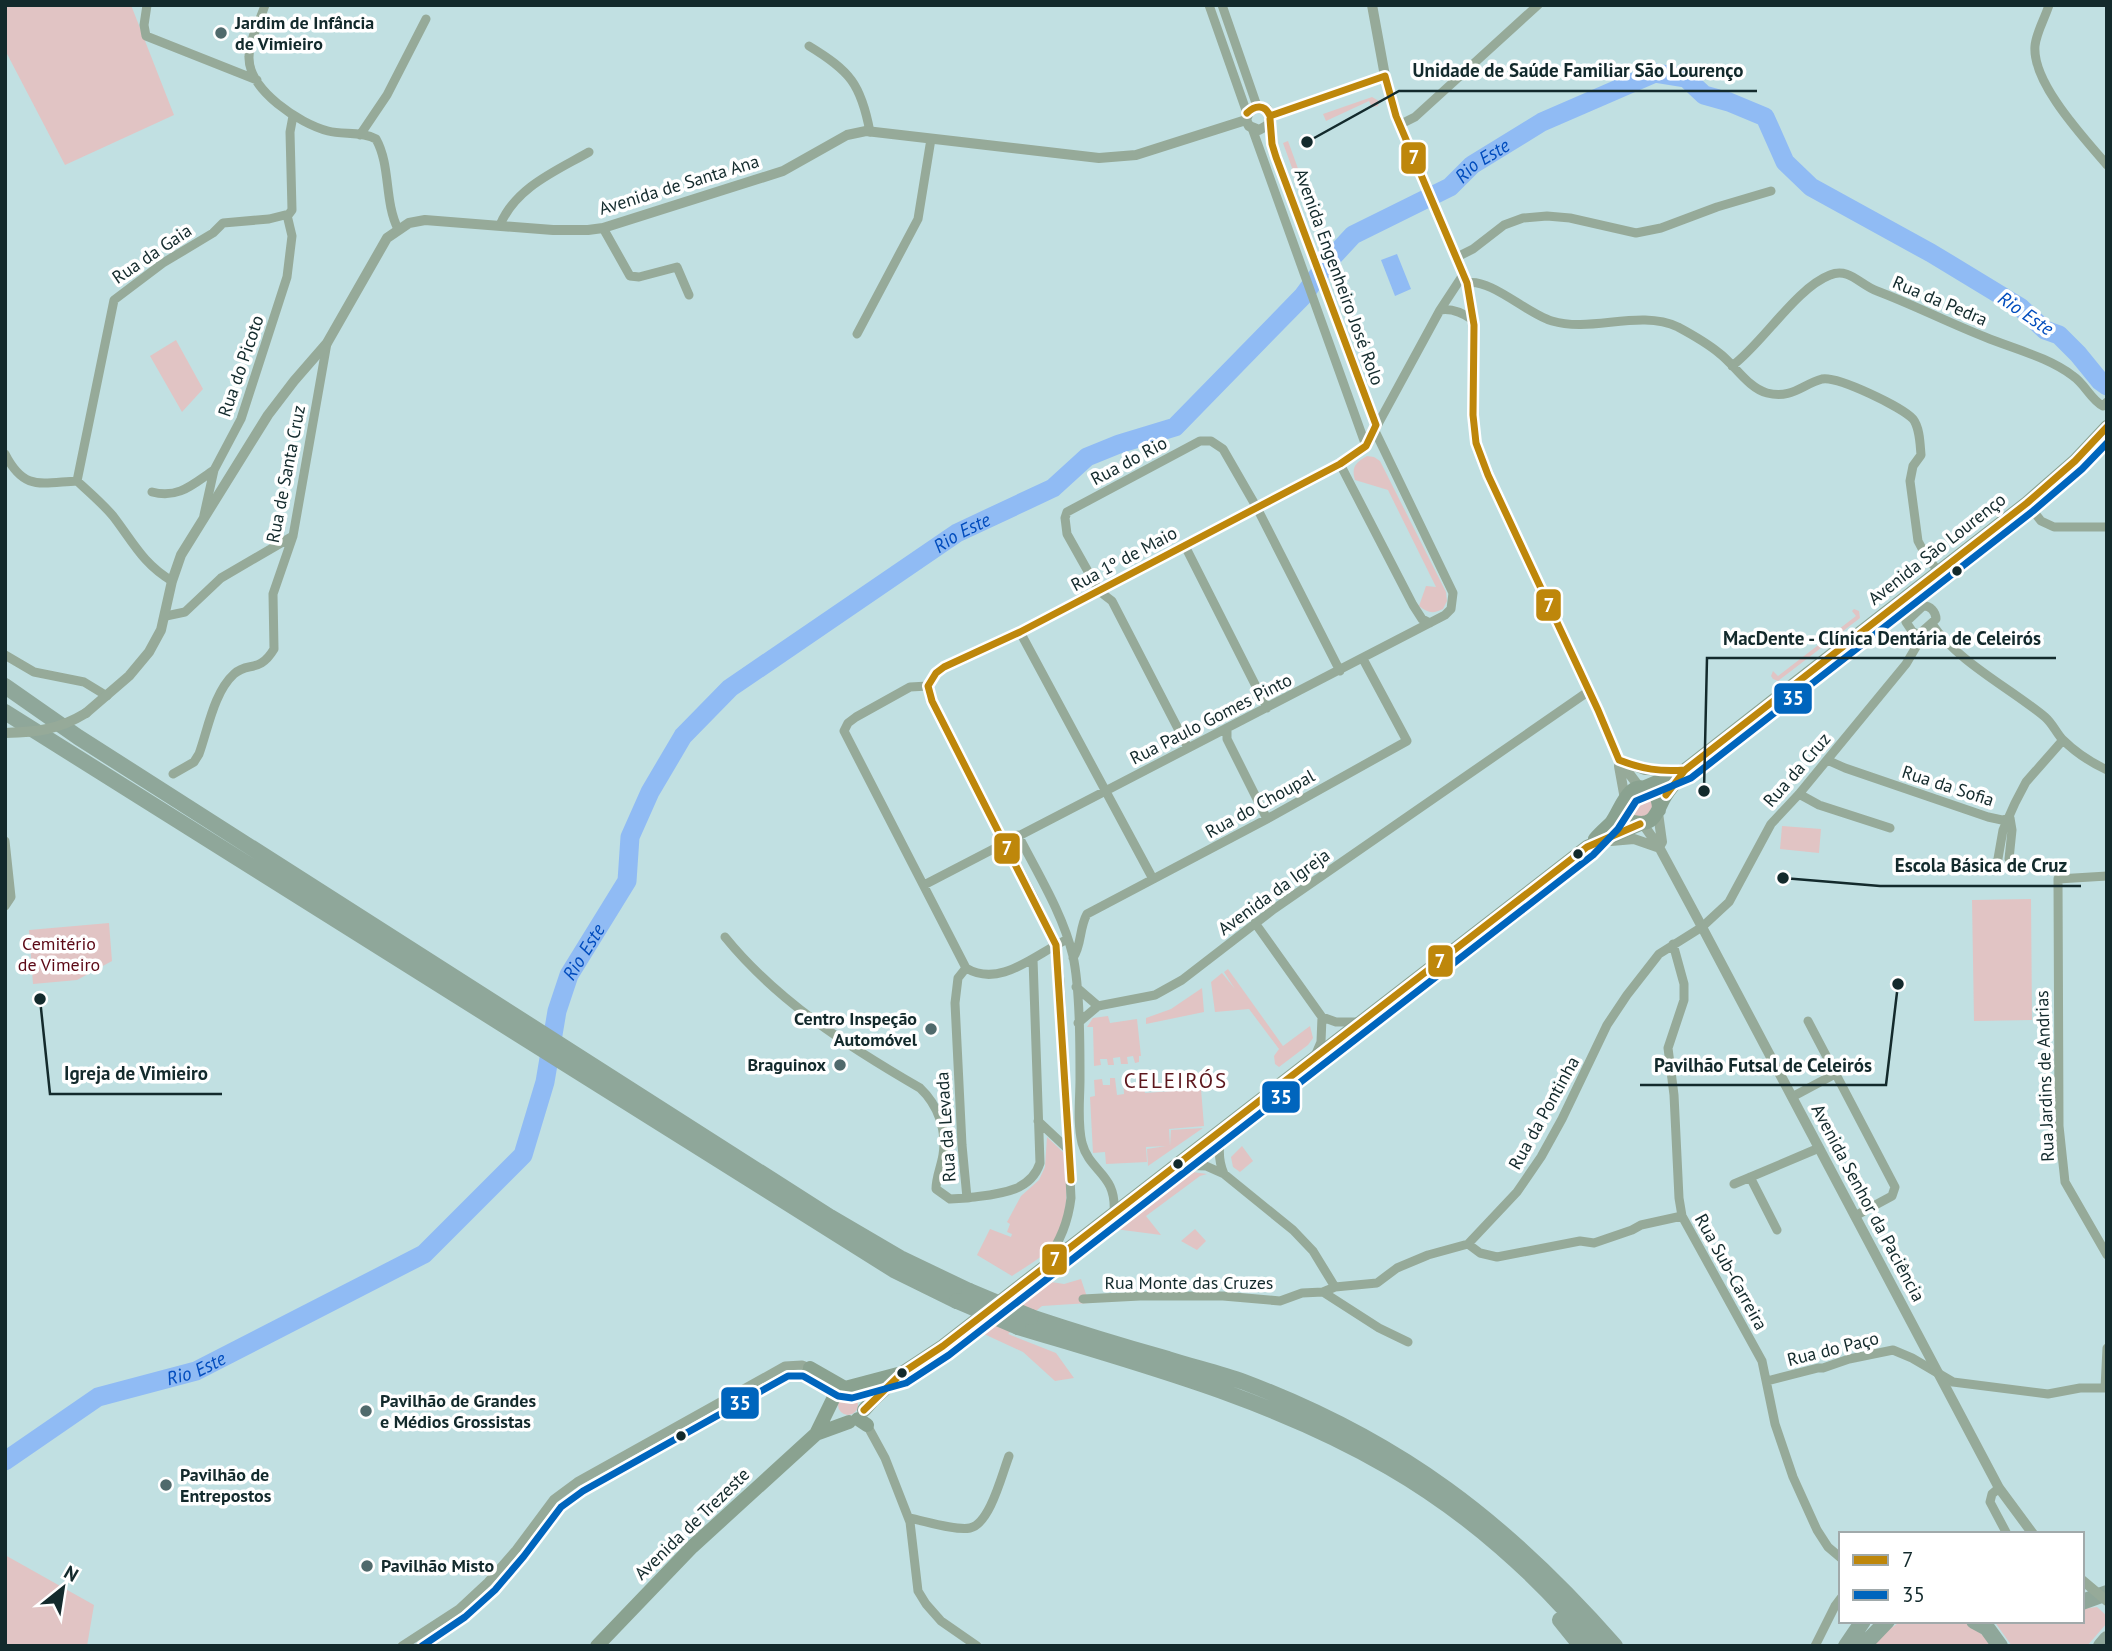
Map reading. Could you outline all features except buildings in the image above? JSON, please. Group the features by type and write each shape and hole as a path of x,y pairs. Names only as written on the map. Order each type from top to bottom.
{"highway":[{"path":"5,686 494,1012"},
{"path":"5,712 494,1012 692,1137 963,1296 1024,1322 1237,1396 1315,1429 1389,1466 1454,1509 1490,1539 1538,1584 1596,1646"},
{"path":"1024,1322 1242,1381 1331,1418 1397,1455 1470,1505 1516,1543 1615,1646"},
{"path":"1490,1539 1502,1560 1581,1646"},
{"path":"2084,1601 2107,1593"},
{"path":"1846,1646 1862,1623"},
{"path":"1863,1646 1885,1623"},
{"path":"1978,1623 1987,1628 2000,1646"},
{"path":"2101,1646 2107,1639"}],"main road":[{"name":"Avenida São Lourenço","path":"1685,770 2027,503 2075,461 2107,427"},
{"path":"816,1434 860,1418 872,1401 902,1373 943,1346 1587,847 1610,823 1629,793 1685,770"},
{"path":"1587,847 1651,821 1668,791 1685,770"},
{"path":"1641,788 1649,790 1657,797 1658,811"},
{"path":"1624,800 1627,817 1641,824"},
{"path":"810,1368 863,1396 860,1418"},
{"path":"810,1368 831,1403 835,1416 860,1418"},
{"path":"816,1434 836,1393 902,1373"},
{"name":"Avenida de Trezeste","path":"597,1646 692,1547 816,1434"}],"street":[{"path":"147,5 144,25 146,36 257,80"},
{"path":"5,733 43,731 69,723 107,696 129,676 149,652 166,616 172,581 181,555 268,415 327,343 387,238 398,229 390,209 378,142 373,137 319,129 293,116 257,80 249,57 265,5"},
{"name":"Avenida Engenheiro José Rolo","path":"1209,5 1366,446"},
{"path":"1222,5 1257,106 1249,120 1262,129 1268,125 1270,117 1264,107 1257,106"},
{"path":"1372,5 1385,76 1399,125 1465,279 1474,320 1473,415 1476,443 1488,475 1590,691 1619,760 1641,788"},
{"path":"1399,125 1415,117 1538,5"},
{"path":"2049,5 2035,44 2036,64 2060,104 2107,165"},
{"path":"360,135 387,96 426,19"},
{"path":"809,46 837,64 850,78 864,103 870,132"},
{"path":"1270,117 1385,76"},
{"path":"288,215 292,210 290,132 293,116"},
{"name":"Avenida Engenheiro José Rolo","path":"1270,117 1276,157 1375,427 1453,593 1451,609 1446,615 1430,623"},
{"name":"Avenida de Santa Ana","path":"398,229 409,223 425,220 553,230 603,228 783,171 847,135 870,132 1109,158 1136,155 1249,120"},
{"path":"857,334 918,219 931,139"},
{"path":"500,225 504,215 532,184 590,152"},
{"path":"1457,257 1473,249 1504,225 1523,218 1570,218 1636,233 1661,228 1771,191"},
{"name":"Rua do Picoto","path":"202,523 214,470 241,419 286,277 292,236 288,215"},
{"name":"Rua da Gaia","path":"77,481 114,300 223,223 288,215"},
{"path":"603,228 630,276 639,277 677,267 689,295"},
{"name":"Rua da Pedra","path":"1732,366 1821,279 1842,272 1853,276 1865,287 1920,307 2046,362 2073,376 2091,393 2097,403 2103,406 2107,402"},
{"path":"1430,623 1422,619 1413,605 1340,464 1366,446 1440,310 1465,279"},
{"path":"1465,279 1475,281 1534,314 1555,322 1654,320 1677,327 1718,352 1762,392 1775,395 1792,394 1822,379 1834,379 1848,383 1911,417 1918,430 1921,455 1913,466 1910,481 1918,541 1939,572"},
{"path":"1440,310 1448,309 1474,320"},
{"name":"Rua de Santa Cruz","path":"173,774 194,762 200,754 220,694 231,677 239,670 260,666 273,651 274,594 293,536 327,343"},
{"name":"Rua do Rio","path":"1099,591 1068,534 1065,518 1067,512 1200,441 1211,440 1223,449 1257,508"},
{"path":"5,454 18,474 28,481 77,481 111,514 142,558 155,571 172,581"},
{"name":"Rua 1º de Maio","path":"928,686 936,673 944,667 1020,632 1340,464"},
{"path":"152,492 166,496 175,494 214,470"},
{"path":"2027,503 2041,521 2054,527 2107,527"},
{"path":"1257,508 1340,671"},
{"path":"166,616 185,612 221,578 293,536"},
{"path":"1185,546 1267,708"},
{"path":"1099,591 1112,601 1188,748"},
{"path":"1905,599 1914,612"},
{"path":"1928,606 1936,616 1932,624 1919,635 1912,631 1906,622 1914,612 1928,606"},
{"name":"Rua Paulo Gomes Pinto","path":"1005,842 1430,623"},
{"path":"1932,624 1941,636 1962,654 2048,720 2063,740 2107,770"},
{"path":"1020,632 1153,879"},
{"name":"Rua da Cruz","path":"1702,927 1729,902 1771,824 1906,664 1916,647 1919,635"},
{"path":"5,655 34,673 84,682 107,696"},
{"name":"Rua do Choupal","path":"1073,958 1078,951 1087,914 1407,741 1363,659"},
{"path":"1041,1270 1063,1234 1071,1198 1056,944 932,701 928,686 909,687 848,723 844,731 966,968 976,974 989,976 1033,959 1056,944 1068,939"},
{"name":"Avenida da Igreja","path":"1078,1023 1098,1006 1155,995 1182,979 1255,923 1590,691"},
{"path":"1227,728 1227,739 1267,819"},
{"name":"Rua da Sofia","path":"1827,760 1966,810 2002,820 2010,818 2026,782 2063,740"},
{"path":"1619,760 1645,770 1685,770"},
{"path":"1619,760 1624,800"},
{"path":"1799,794 1819,805 1890,828"},
{"path":"1587,847 1625,839 1659,847 1661,842 1658,811"},
{"path":"2009,859 2012,830 2010,818"},
{"path":"1996,870 2003,830 2010,818"},
{"name":"Avenida Senhor da Paciência","path":"1641,824 1659,847 1999,1489 2031,1532"},
{"path":"1018,835 1068,939 1073,958 1078,1023 1079,1127 1085,1152 1114,1191 1114,1214"},
{"path":"5,841 11,897 5,906"},
{"path":"924,886 1005,842"},
{"name":"Rua Jardins de Andrias","path":"2107,876 2058,879 2057,969 2059,1126 2065,1182 2107,1255"},
{"path":"1255,923 1322,1017 1336,1022 1361,1022"},
{"name":"Rua da Pontinha","path":"1468,1244 1517,1192 1541,1157 1607,1026 1658,954 1702,927"},
{"path":"725,937 745,961 840,1040 920,1088 929,1097 941,1122 943,1141 936,1189 950,1199 967,1198"},
{"name":"Rua Sub-Carreira","path":"1673,944 1684,984 1684,1000 1668,1048 1682,1216 1762,1361 1775,1424 1793,1477 1817,1530 1828,1547 1839,1556"},
{"path":"1033,959 1038,1121 1070,1152"},
{"name":"Rua da Levada","path":"966,968 958,978 955,1003 967,1198 1010,1192 1020,1188 1036,1174 1040,1163 1038,1121"},
{"path":"1076,986 1098,1006"},
{"path":"1061,1011 1077,1009"},
{"path":"1314,1058 1321,1042 1322,1017"},
{"path":"1808,1021 1895,1187 1892,1196 1855,1216"},
{"path":"1793,1097 1835,1074"},
{"path":"1224,1128 1219,1147 1219,1162 1224,1174"},
{"path":"1734,1184 1819,1147"},
{"path":"1178,1165 1206,1166 1224,1174 1293,1230 1313,1251 1335,1287 1377,1283 1397,1268 1428,1255 1468,1244 1480,1253 1497,1257 1580,1241 1594,1243 1640,1225 1682,1216"},
{"path":"1750,1177 1777,1230"},
{"name":"Rua Monte das Cruzes","path":"1083,1299 1223,1296 1280,1301 1302,1293 1323,1292 1335,1287"},
{"path":"1323,1292 1379,1328 1408,1342"},
{"path":"2106,1388 2107,1348"},
{"name":"Rua do Paço","path":"1768,1381 1892,1350 1953,1382 2048,1394 2080,1388 2106,1388"},
{"path":"402,1646 459,1609 495,1574 554,1499 577,1482 785,1366 802,1365 810,1368"},
{"path":"860,1418 885,1458 909,1518 915,1575 922,1598 941,1621 976,1646"},
{"path":"909,1518 964,1528 975,1526 987,1513 1009,1456"},
{"path":"1999,1489 1992,1494 1990,1502 2006,1532"},
{"path":"2084,1582 2107,1601"},
{"path":"1815,1646 1839,1601"}],"green space":[{"path":"5,5 131,5 174,115 65,165 5,50"},
{"path":"1372,97 1379,101 1378,106 1372,107 1369,101 1326,121 1323,114"},
{"path":"1288,141 1317,221 1312,223 1283,143"},
{"path":"176,340 203,389 182,412 150,356"},
{"path":"1367,456 1380,461 1446,592 1447,601 1443,609 1431,612 1419,606 1426,586 1436,587 1388,490 1355,480 1355,465"},
{"path":"1852,611 1859,611 1860,618 1778,681 1773,679 1773,671 1778,676 1856,616"},
{"path":"1641,795 1649,798 1652,806 1649,814 1641,817 1633,814 1630,806 1633,798"},
{"path":"1782,826 1821,829 1819,853 1780,849"},
{"path":"2031,899 2032,1020 1974,1021 1972,900"},
{"name":"Cemitério de Vimeiro","path":"109,923 112,961 77,980 33,984 29,930"},
{"path":"1228,969 1283,1046 1310,1026 1313,1038 1308,1045 1279,1067 1275,1064 1274,1056 1279,1049 1249,1009 1215,1012 1211,982 1222,973 1235,989 1224,972"},
{"path":"1202,988 1204,1012 1146,1024 1146,1018 1171,1009"},
{"path":"1108,1016 1110,1023 1137,1019 1141,1056 1139,1062 1135,1063 1133,1056 1127,1057 1128,1064 1121,1064 1120,1057 1113,1058 1114,1065 1108,1065 1107,1059 1100,1059 1101,1065 1094,1066 1093,1027 1087,1027 1093,1018"},
{"path":"1136,1076 1142,1076 1145,1093 1201,1089 1204,1126 1169,1129 1170,1146 1171,1130 1203,1128 1148,1166 1147,1149 1166,1146 1146,1147 1147,1162 1106,1164 1105,1152 1093,1153 1090,1097 1095,1096 1094,1080 1102,1079 1103,1085 1110,1085 1110,1078 1115,1078 1117,1095 1124,1094 1123,1077 1129,1077 1130,1084 1137,1083"},
{"path":"1047,1137 1064,1153 1066,1206 1063,1219 1059,1232 1044,1254 1012,1276 977,1255 990,1229 1011,1237 1012,1234 1007,1232 1010,1224 1007,1222 1021,1196 1039,1180 1045,1167"},
{"path":"1242,1146 1253,1161 1240,1172 1233,1167 1231,1157"},
{"path":"1192,1172 1207,1174 1200,1176 1146,1216 1161,1235 1115,1229 1183,1175"},
{"path":"1195,1229 1206,1241 1197,1250 1181,1241"},
{"path":"1081,1279 1089,1303 1042,1306 1008,1334 1056,1353 1074,1378 1055,1381 1023,1352 984,1334 1045,1281 1064,1284"},
{"path":"848,1395 855,1398 858,1405 855,1412 848,1415 841,1412 838,1405 841,1398"},
{"path":"5,1555 94,1605 87,1646 5,1646"},
{"path":"2097,1607 2107,1616 2107,1623 2087,1646 2012,1646 1995,1623 2084,1623 2084,1609"},
{"path":"1898,1623 1966,1623 1994,1646 1873,1646"}],"water":[{"path":"1397,254 1411,289 1395,296 1381,260"}],"waterway":[{"name":"Rio Este","path":"5,1461 98,1397 196,1371 424,1254 523,1155 545,1082 557,1011 569,975 627,881 630,837 650,792 683,736 730,688 957,533 1053,488 1087,457 1175,427 1303,296 1328,262 1353,235 1450,187 1472,165 1542,122 1655,73 1686,78 1704,95 1765,117 1785,162 1811,187 1931,253 2020,307 2045,330 2059,335 2107,386"}],"transit line":[{"name":"7","path":"1247,113 1260,107 1270,116 1385,76 1396,116 1467,283 1474,325 1473,415 1476,443 1488,475 1619,760 1651,769 1685,770"},
{"name":"7","path":"1071,1180 1056,945 932,701 928,686 936,673 944,667 1020,632 1340,464 1366,446 1376,425 1276,157 1270,119"},
{"name":"7","path":"1666,795 1685,770 2027,503 2075,461 2107,427"},
{"name":"35","path":"422,1646 465,1617 495,1590 561,1507 583,1491 788,1376 803,1376 838,1396 852,1398 906,1383 949,1355 1593,855 1618,829 1636,801 1691,778 2033,511 2082,469 2107,443"},
{"name":"7","path":"864,1410 902,1373 943,1346 1587,847 1640,824"}],"place":[{"name":"Jardim de Infância de Vimieiro","path":"221,33"},
{"name":"Unidade de Saúde Familiar São Lourenço","path":"1307,142"},
{"name":"MacDente - Clínica Dentária de Celeirós","path":"1704,791"},
{"name":"Escola Básica de Cruz","path":"1783,878"},
{"name":"Pavilhão Futsal de Celeirós","path":"1898,984"},
{"name":"Igreja de Vimieiro","path":"40,999"},
{"name":"Centro Inspeção Automóvel","path":"931,1029"},
{"name":"Braguinox","path":"840,1065"},
{"name":"Pavilhão de Grandes e Médios Grossistas","path":"366,1411"},
{"name":"Pavilhão de Entrepostos","path":"166,1485"},
{"name":"Pavilhão Misto","path":"367,1566"}],"district":[{"name":"CELEIRÓS","path":"1176,1081"}]}
